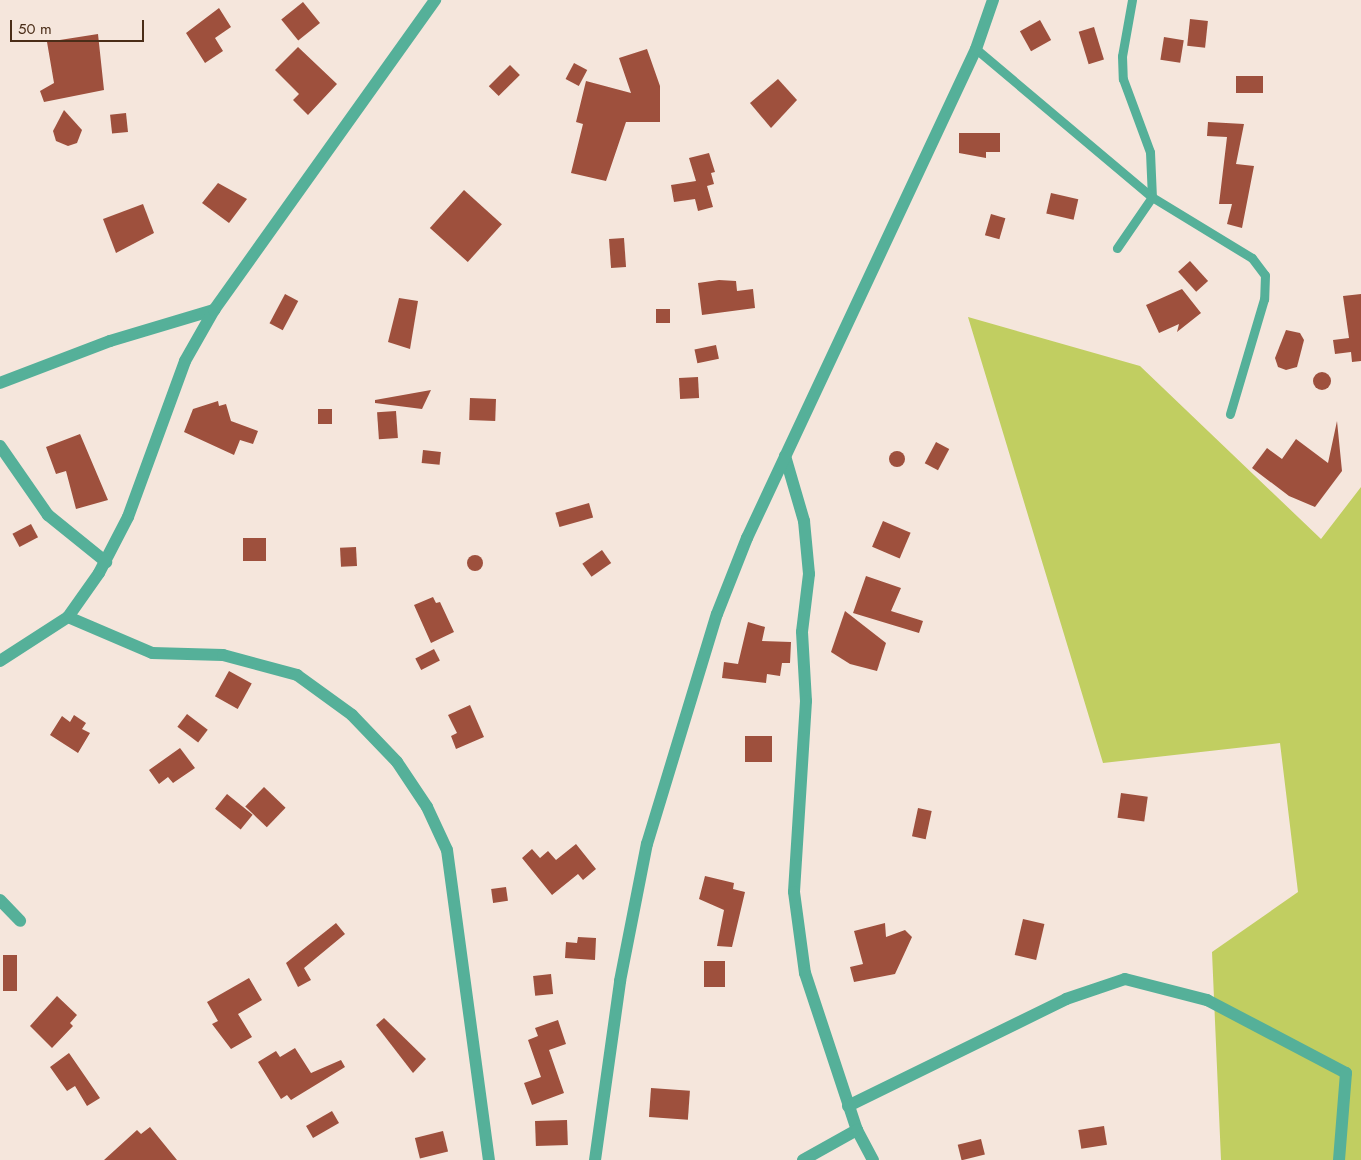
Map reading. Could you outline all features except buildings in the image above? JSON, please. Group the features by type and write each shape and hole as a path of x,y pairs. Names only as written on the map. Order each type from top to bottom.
{"street":[{"path":"0,660 68,617 106,562 128,517 185,361 214,310 435,0"},
{"path":"595,1160 618,991 650,835 717,614 785,456 976,49 993,0"},
{"path":"0,382 110,341 214,310"},
{"path":"0,446 48,515 106,562"},
{"path":"785,456 804,521 809,574 802,632 806,701 794,892 805,973 848,1106 873,1160"},
{"path":"68,617 152,653 223,656 297,676 352,715 397,762 427,807 447,850 489,1160"},
{"path":"0,900 20,921"},
{"path":"848,1106 1066,1000 1125,979 1207,1000 1346,1073 1339,1160"},
{"path":"803,1160 858,1130"}],"lane":[{"path":"1118,248 1152,197 1150,152 1123,79 1122,56 1132,0"},
{"path":"976,49 1152,197 1252,258 1264,275 1264,299 1230,414"}],"green space":[{"path":"968,317 1140,366 1321,539 1361,487 1361,1160 1221,1160 1212,952 1298,892 1280,743 1103,763"}]}
